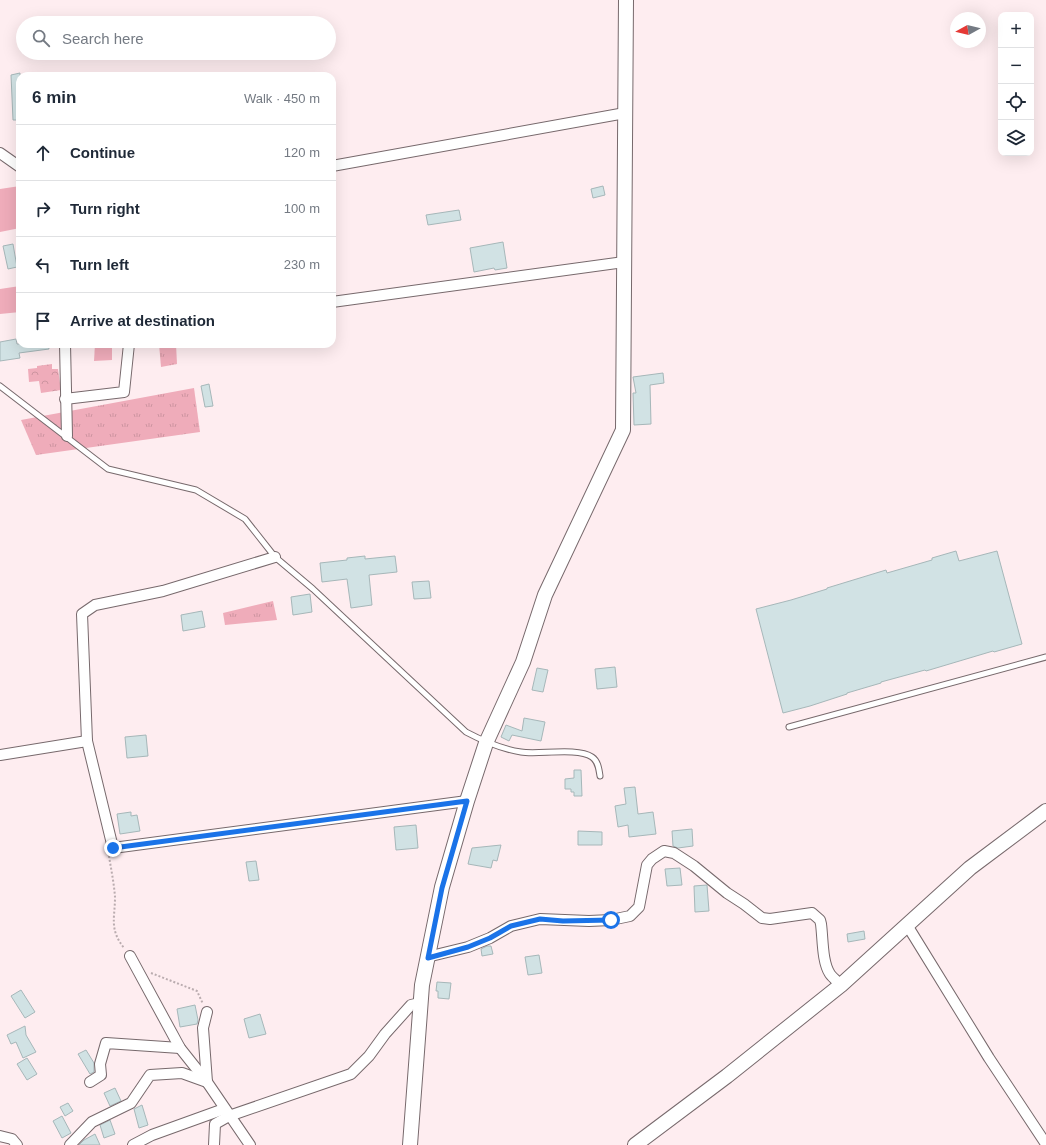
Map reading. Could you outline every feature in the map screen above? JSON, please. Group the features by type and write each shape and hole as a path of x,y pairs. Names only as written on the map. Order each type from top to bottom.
{"street":[{"path":"410,1145 422,985 442,888 467,801 486,743 523,662 545,595 623,430 626,0"},
{"path":"336,165 625,113"},
{"path":"0,153 16,164"},
{"path":"336,301 624,262"},
{"path":"65,348 67,436"},
{"path":"65,399 124,392 129,348"},
{"path":"274,557 164,591 95,605 82,614 87,741 113,848 467,801"},
{"path":"0,755 87,741"},
{"path":"635,1145 727,1076 841,985 970,868 1046,811"},
{"path":"428,958 468,947 490,938 511,926 540,919 589,921 611,920 630,916 639,906 647,865 652,859 664,851 674,853 694,866 727,893 762,918 812,913 820,920 826,964 829,972 841,985"},
{"path":"907,925 989,1058 1046,1144"},
{"path":"130,956 180,1048 207,1082 250,1145"},
{"path":"133,1145 152,1135 351,1074 369,1056 385,1034 411,1005 420,1003"},
{"path":"207,1012 203,1028 207,1082"},
{"path":"90,1082 101,1075 100,1064 106,1043 180,1048"},
{"path":"70,1145 92,1122 131,1104 150,1075 182,1073 207,1082"},
{"path":"214,1145 215,1124 227,1113"},
{"path":"0,1136 12,1139 17,1145"}],"lane":[{"path":"0,386 108,469 196,490 245,519 274,557 313,589 466,732 486,743 522,752 555,751 580,753 591,756 597,763 600,776"},
{"path":"790,727 1046,657"}],"path":[{"path":"109,832 107,839 115,897 113,922 118,941 130,956"},
{"path":"149,972 196,991 207,1012"}],"green space":[{"path":"16,187 16,229 0,232 0,189"},
{"path":"16,287 16,312 0,314 0,289"},
{"path":"95,348 112,348 112,360 94,361"},
{"path":"159,348 176,348 177,364 161,367"},
{"path":"52,364 52,369 58,369 61,390 41,393 39,381 29,382 28,369"},
{"path":"194,388 200,432 36,455 21,420"},
{"path":"273,601 277,620 225,625 223,613"}],"building":[{"path":"16,74 16,120 13,120 11,75"},
{"path":"603,186 605,195 593,198 591,189"},
{"path":"459,210 461,220 428,225 426,215"},
{"path":"503,242 507,268 495,270 494,268 474,272 470,248"},
{"path":"13,244 16,267 8,269 3,246"},
{"path":"16,339 16,348 49,349 19,353 20,358 0,361 0,342"},
{"path":"663,373 664,383 650,385 651,424 634,425 633,393 636,393 633,377"},
{"path":"209,384 213,406 205,407 201,386"},
{"path":"956,551 959,561 997,551 1022,644 881,682 810,706 783,713 756,609 791,600 886,570 887,573 932,560 932,558"},
{"path":"365,556 365,559 395,556 397,572 369,575 372,605 351,608 347,579 322,582 320,563"},
{"path":"429,581 431,598 414,599 412,582"},
{"path":"310,594 312,612 293,615 291,597"},
{"path":"202,611 205,627 183,631 181,615"},
{"path":"615,667 617,687 597,689 595,669"},
{"path":"537,668 548,670 543,692 532,690"},
{"path":"524,718 545,722 541,741 512,735 509,741 501,737 506,725 522,731"},
{"path":"146,735 148,756 127,758 125,737"},
{"path":"574,770 581,770 582,796 574,796 574,792 571,792 571,789 565,789 565,779 574,778"},
{"path":"635,787 638,814 653,812 656,834 629,837 628,825 618,827 615,806 626,804 624,788"},
{"path":"131,812 131,816 137,815 140,831 120,834 117,814"},
{"path":"416,825 418,848 396,850 394,827"},
{"path":"692,829 693,846 678,848 673,846 672,831"},
{"path":"578,831 602,832 602,845 578,845"},
{"path":"501,845 497,861 493,860 491,868 468,864 472,848"},
{"path":"256,861 259,880 249,881 246,862"},
{"path":"680,868 682,885 667,886 665,869"},
{"path":"707,885 709,911 695,912 694,886"},
{"path":"864,931 865,939 848,942 847,934"},
{"path":"491,946 493,954 482,956 481,949"},
{"path":"539,955 542,973 528,975 525,957"},
{"path":"437,982 451,983 449,999 438,998 438,991 436,991"},
{"path":"21,990 35,1012 25,1018 11,996"},
{"path":"195,1005 198,1020 197,1024 180,1027 177,1009"},
{"path":"260,1014 266,1034 249,1038 244,1019"},
{"path":"25,1026 26,1035 36,1052 23,1058 16,1042 11,1044 7,1035"},
{"path":"86,1050 94,1063 94,1072 90,1074 78,1054"},
{"path":"27,1058 37,1074 27,1080 17,1064"},
{"path":"115,1088 121,1101 110,1106 104,1093"},
{"path":"68,1103 73,1111 65,1116 60,1107"},
{"path":"142,1105 148,1125 139,1128 134,1109"},
{"path":"62,1116 71,1133 62,1138 53,1121"},
{"path":"110,1120 115,1134 104,1138 100,1125"},
{"path":"95,1134 100,1145 79,1145 84,1140"}],"route":[{"path":"113,848 467,801 442,888 428,958 445,952 468,947 490,938 511,926 540,919 563,921 611,920"}]}
